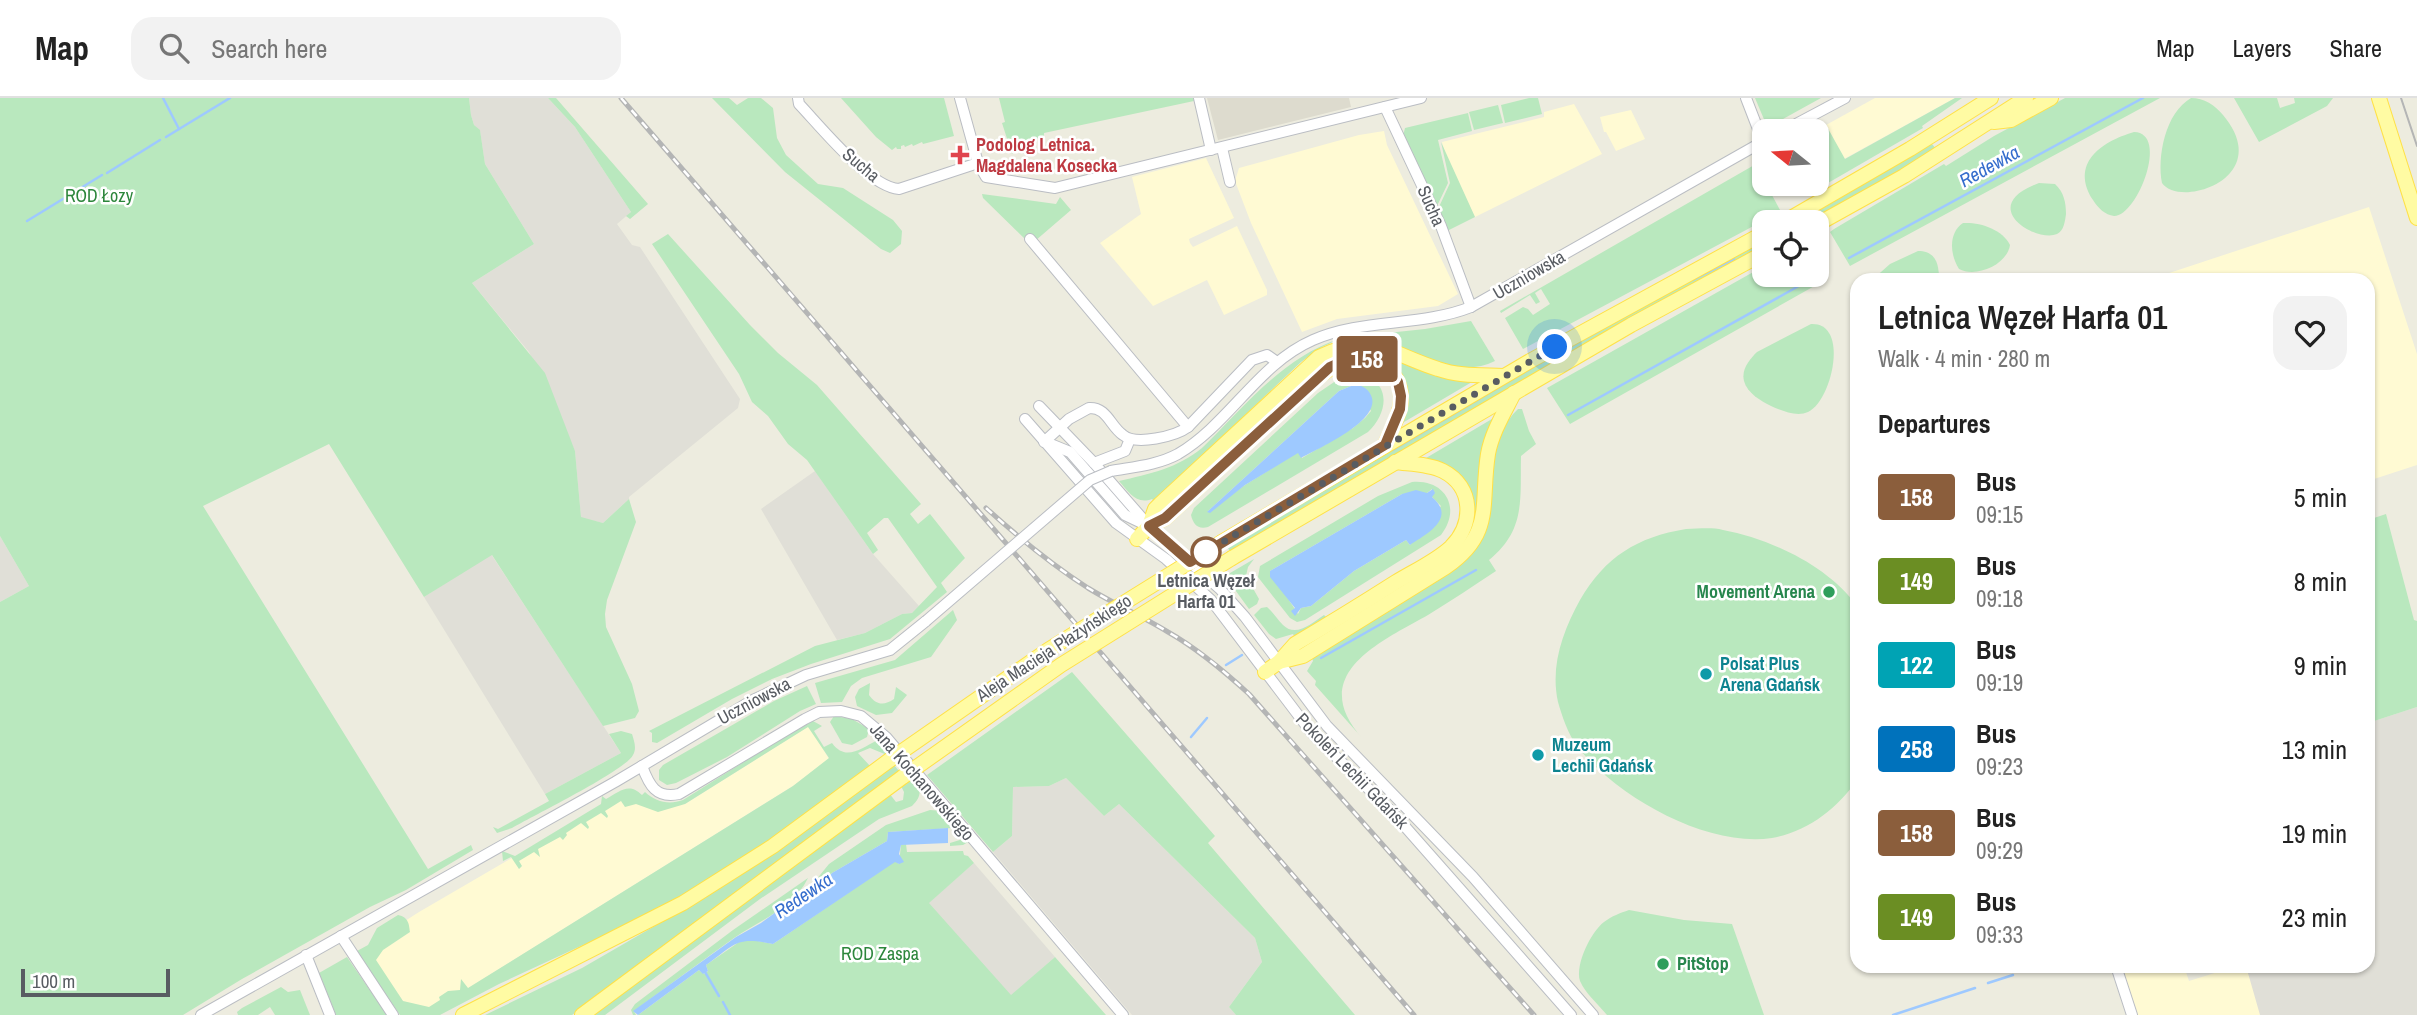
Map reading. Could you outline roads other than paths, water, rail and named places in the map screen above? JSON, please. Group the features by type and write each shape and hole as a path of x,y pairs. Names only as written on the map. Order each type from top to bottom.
{"main road":[{"path":"1910,149 1973,98"},
{"path":"1806,210 1991,98"},
{"path":"1829,218 1989,123 2026,98"},
{"path":"1989,123 2011,120 2051,98"},
{"path":"2379,98 2411,176 2417,218"},
{"name":"Aleja Macieja Płażyńskiego","path":"463,1015 682,903 773,846 1048,650 1222,542 1530,361 1752,240"},
{"name":"Aleja Macieja Płażyńskiego","path":"582,1015 904,776 1061,665 1232,558 1395,462 1631,325 1752,259"},
{"path":"1149,526 1155,509 1319,357 1341,347 1359,344 1378,346 1438,370 1458,374 1504,376"},
{"path":"1137,539 1149,526 1165,518 1317,378 1330,367 1345,360 1358,358 1382,363 1398,382 1400,409 1385,445"},
{"path":"1279,662 1303,656 1446,567 1468,549 1477,534 1484,513 1488,455 1494,434 1514,393"},
{"path":"1265,672 1279,662 1295,644 1450,548 1461,534 1469,505 1465,491 1457,480 1441,469 1395,462"}],"street":[{"name":"Sucha","path":"798,98 799,104 851,160 889,187 899,189 978,163"},
{"path":"960,98 982,173 991,179 1055,188 1421,98"},
{"path":"1199,98 1230,182"},
{"path":"1368,98 1371,111"},
{"path":"1746,98 1754,119"},
{"path":"1806,119 1845,98"},
{"name":"Sucha","path":"1385,107 1441,226 1471,307"},
{"name":"Uczniowska","path":"201,1015 779,686 806,675 890,650 1090,480 1111,471 1157,463 1176,455 1195,443 1277,362 1312,340 1359,327 1439,318 1471,307 1752,148"},
{"path":"1030,239 1188,427"},
{"name":"Uczniowska","path":"1130,439 1141,440 1179,434 1252,360 1267,355 1277,362"},
{"name":"Pokoleń Lechii Gdańsk","path":"1039,406 1149,526 1220,589 1245,617 1326,726 1449,852 1593,1015"},
{"path":"1044,442 1059,428 1089,408 1096,408 1102,411 1122,435 1130,439 1125,451 1094,463"},
{"name":"Pokoleń Lechii Gdańsk","path":"1025,419 1116,523 1166,559 1211,600 1311,732 1393,813 1571,1015"},
{"name":"Pokoleń Lechii Gdańsk","path":"1044,442 1070,452 1125,514 1149,526"},
{"name":"Jana Kochanowskiego","path":"642,766 649,785 658,793 671,796 679,794 805,719 831,710 861,716 886,737 1123,1015"},
{"path":"1438,863 1449,852"},
{"path":"341,936 393,1015"},
{"path":"306,956 330,1015"},
{"path":"1530,969 1543,958"},
{"path":"2118,973 2133,1015"}],"water":[{"path":"1356,384 1366,389 1372,398 1366,416 1357,425 1301,458 1298,453 1245,485 1210,513 1207,512 1339,391"},
{"path":"1433,489 1435,493 1432,497 1442,512 1441,519 1431,531 1410,545 1406,540 1354,571 1311,606 1301,608 1295,616 1291,611 1295,608 1270,577 1270,571 1402,494 1416,490 1427,493"},
{"path":"948,828 948,843 901,845 899,854 904,862 895,862 773,944 751,941 736,944 706,965 708,971 703,974 699,970 638,1015 633,1011 736,937 787,904 794,907 816,892 832,873 887,841 888,832"}],"waterway":[{"path":"163,98 179,129"},
{"path":"166,137 230,98"},
{"name":"Redewka","path":"1849,258 2143,98"},
{"path":"107,173 160,140"},
{"path":"27,221 102,175"},
{"path":"1693,280 1734,259"},
{"name":"Redewka","path":"1568,415 1797,287"},
{"path":"1553,356 1599,331"},
{"path":"1393,450 1547,359"},
{"path":"1321,658 1476,570"},
{"name":"Redewka","path":"1226,665 1242,655"},
{"name":"Redewka","path":"1191,737 1207,718"},
{"path":"705,972 719,996"},
{"path":"1988,983 2013,975"},
{"path":"1893,1015 1975,988"},
{"path":"723,1002 730,1015"}],"tram line":[{"path":"2401,98 2417,146"}],"railway":[{"path":"621,98 1414,1015"},
{"path":"986,508 1061,569 1098,594 1190,646 1249,694 1534,1015"}],"place":[{"name":"Podolog Letnica. Magdalena Kosecka","path":"960,155"},
{"name":"Letnica Węzeł Harfa 01","path":"1206,552"},
{"name":"Movement Arena","path":"1829,592"},
{"name":"Polsat Plus Arena Gdańsk","path":"1706,674"},
{"name":"Muzeum Lechii Gdańsk","path":"1538,755"},
{"name":"PitStop","path":"1663,964"}],"park label":[{"name":"ROD Łozy","path":"99,196"},
{"name":"ROD Zaspa","path":"880,954"}]}
